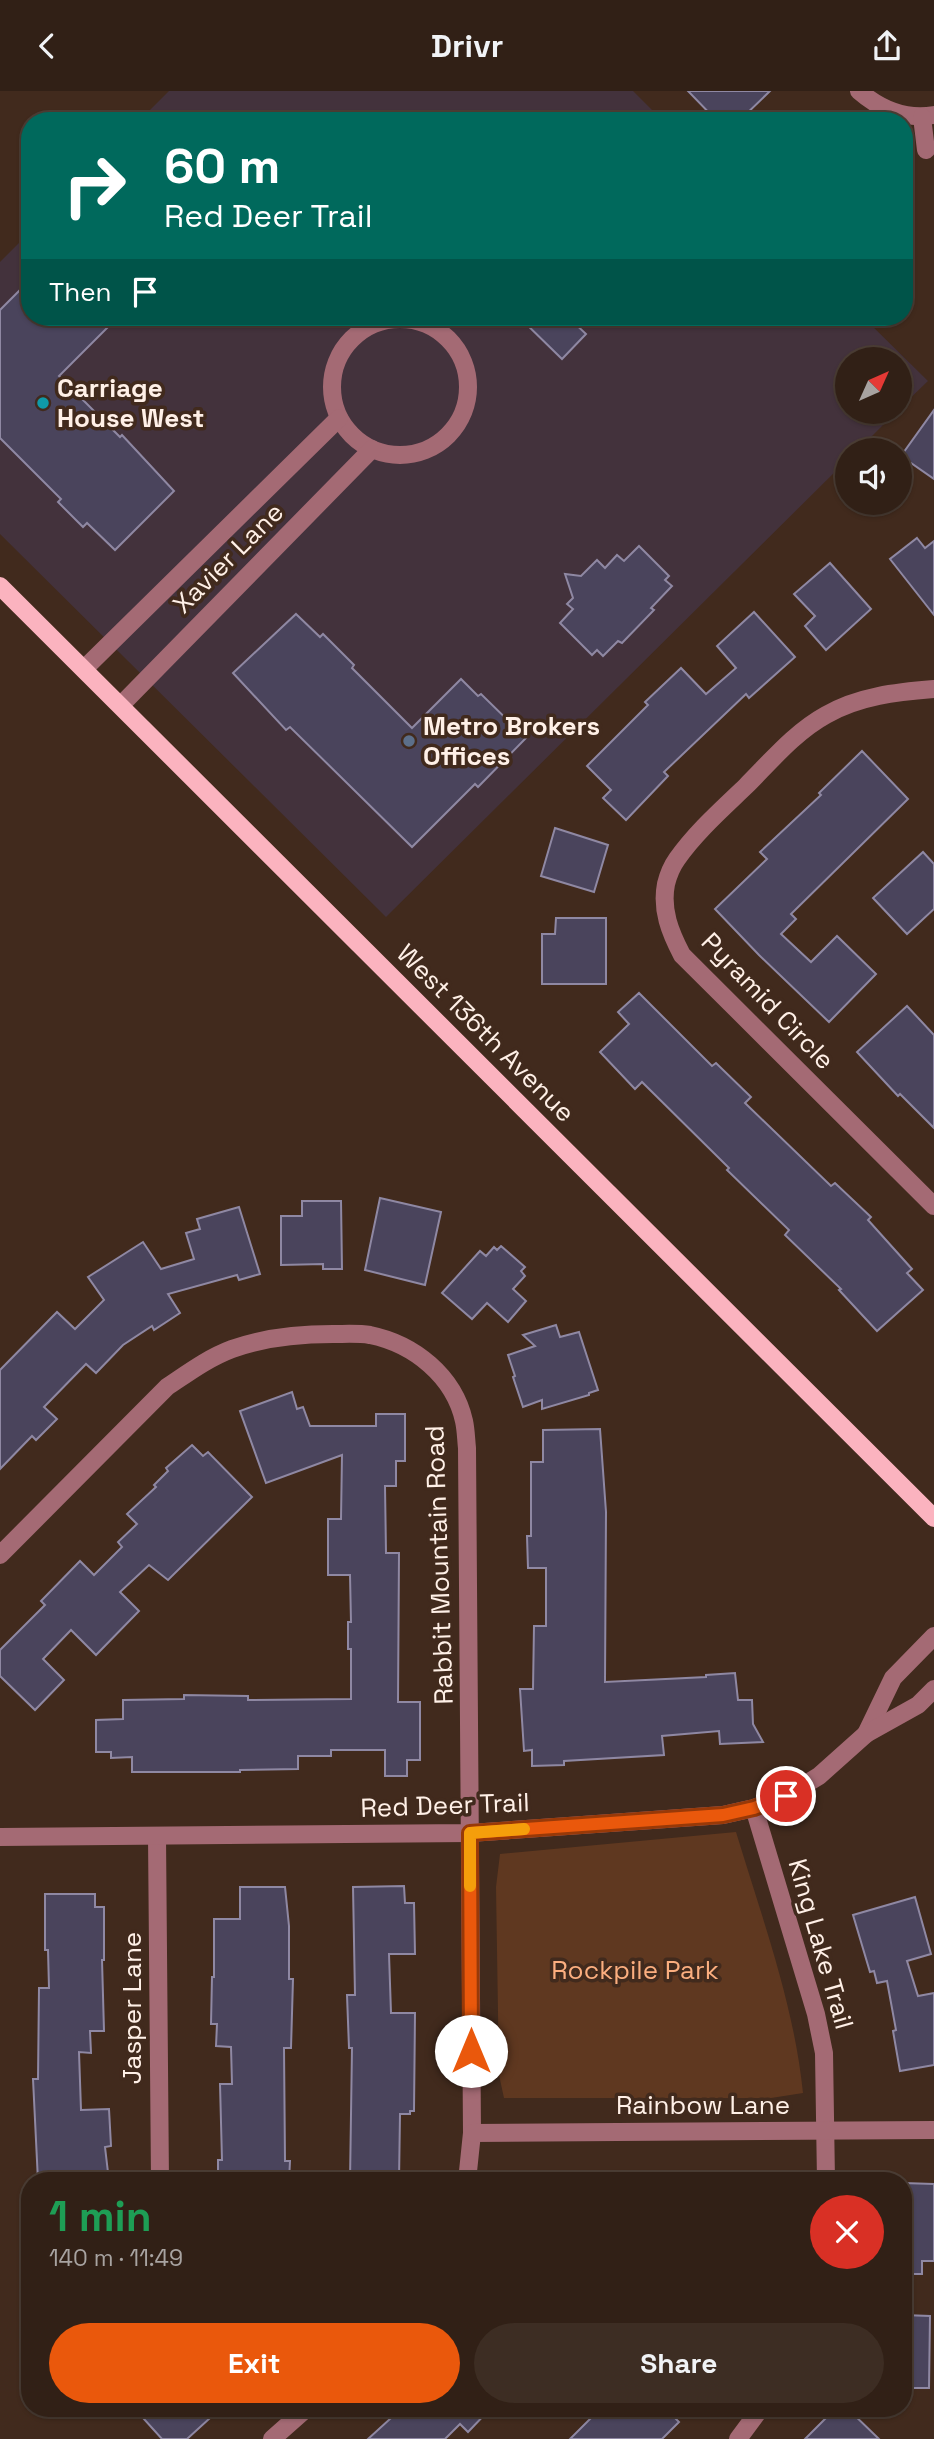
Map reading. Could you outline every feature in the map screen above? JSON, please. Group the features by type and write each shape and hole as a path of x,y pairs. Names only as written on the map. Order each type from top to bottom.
{"main road":[{"name":"West 136th Avenue","path":"0,586 934,1518"}],"street":[{"path":"859,91 879,107 893,112"},
{"path":"926,150 928,116"},
{"path":"369,326 354,336 340,353 332,374 332,396 339,418 353,436 372,449 391,455 412,454 431,448 448,436 459,422 466,406 469,388 466,365 455,345 430,326"},
{"name":"Xavier Lane","path":"84,669 339,418"},
{"name":"Xavier Lane","path":"121,705 372,449"},
{"name":"Pyramid Circle","path":"934,689 891,693 859,701 826,715 799,734 692,839 674,862 666,884 664,909 670,932 682,955 934,1206"},
{"name":"Rabbit Mountain Road","path":"0,1555 167,1387 231,1349 268,1338 307,1334 368,1335 395,1342 418,1354 439,1373 454,1394 464,1420 467,1448 472,2133 468,2172"},
{"name":"Red Deer Trail","path":"866,1734 893,1678 934,1636"},
{"name":"Red Deer Trail","path":"0,1837 470,1833 723,1815 754,1808 786,1796 819,1776 866,1734 918,1705 934,1689"},
{"name":"King Lake Trail","path":"754,1808 816,2014 824,2053 827,2172"},
{"name":"Jasper Lane","path":"158,1836 160,2172"},
{"name":"Rainbow Lane","path":"472,2133 934,2130"},
{"path":"272,2439 293,2417"},
{"path":"738,2439 754,2417"}],"shaded area":[{"path":"169,91 633,91 654,112 148,112"},
{"path":"21,241 21,326 872,326 893,347 835,347 835,424 884,424 870,438 835,438 835,472 386,917 0,534 0,262"},
{"path":"912,365 928,381 912,396"}],"green space":[{"name":"Rockpile Park","path":"736,1832 785,1994 803,2093 771,2098 504,2098 499,2075 496,1887 500,1854"}],"building":[{"path":"688,91 770,91 748,112 708,112"},
{"name":"Carriage House West","path":"21,289 21,326 108,327 59,376 120,437 122,435 174,491 115,550 87,523 83,527 58,502 61,499 0,438 0,310"},
{"path":"528,326 578,326 586,334 562,359"},
{"path":"934,410 934,479 912,464 912,441"},
{"path":"917,538 925,548 934,541 934,615 890,559"},
{"path":"639,546 669,576 665,580 672,586 651,608 654,610 622,643 618,641 603,656 597,650 592,655 560,623 573,609 567,604 573,598 565,574 581,576 597,560 605,568 617,555 624,561"},
{"path":"830,563 871,609 826,650 805,626 815,616 794,594"},
{"path":"754,612 795,657 749,698 746,694 664,772 668,776 626,820 603,798 611,790 587,766 648,705 645,702 681,668 706,694 736,668 717,646"},
{"path":"296,614 320,637 323,634 354,665 352,668 412,728 461,679 478,696 481,694 526,738 478,787 475,784 412,847 290,727 286,730 233,673"},
{"path":"862,751 908,799 791,914 796,919 781,934 811,962 837,936 876,974 829,1022 715,909 767,859 760,852 821,795 819,793"},
{"path":"555,828 608,845 594,892 541,876"},
{"path":"923,852 934,864 934,909 907,934 873,898"},
{"path":"556,918 606,918 606,984 542,984 542,934 555,934"},
{"path":"639,993 712,1066 716,1063 751,1097 745,1103 831,1186 835,1183 871,1217 868,1220 912,1269 907,1273 923,1290 877,1331 839,1290 841,1289 785,1235 789,1230 727,1170 729,1168 642,1082 635,1089 600,1052 629,1024 618,1012"},
{"path":"907,1006 934,1035 934,1128 900,1094 898,1096 857,1052"},
{"path":"380,1198 441,1212 425,1285 365,1270"},
{"path":"302,1201 341,1201 342,1269 323,1269 323,1264 281,1265 281,1216 302,1216"},
{"path":"239,1207 260,1274 239,1280 237,1275 168,1294 180,1313 154,1330 152,1326 123,1345 96,1373 86,1364 44,1407 57,1419 36,1440 32,1436 0,1469 0,1370 57,1312 75,1329 104,1300 88,1277 143,1242 161,1269 194,1259 186,1233 200,1229 197,1219"},
{"path":"501,1246 525,1267 521,1271 525,1276 513,1289 526,1301 508,1322 487,1303 472,1319 442,1293 480,1251 486,1256 494,1247 497,1250"},
{"path":"556,1325 560,1337 579,1332 598,1390 542,1409 542,1400 523,1407 508,1355 535,1346 523,1335"},
{"path":"292,1392 297,1409 303,1407 310,1426 376,1426 376,1414 405,1414 405,1461 396,1461 396,1486 385,1486 386,1553 399,1553 398,1702 420,1702 420,1760 407,1760 407,1776 385,1776 385,1750 331,1750 331,1756 298,1756 298,1769 132,1772 132,1757 111,1758 111,1752 96,1752 96,1720 123,1719 123,1700 184,1699 184,1695 248,1696 248,1700 351,1699 351,1649 348,1649 348,1622 351,1622 350,1575 328,1575 328,1519 341,1519 342,1455 266,1483 240,1411"},
{"path":"600,1429 606,1512 605,1682 735,1673 738,1700 752,1700 753,1724 763,1742 720,1744 719,1731 662,1736 664,1755 564,1761 564,1765 532,1766 532,1750 524,1751 520,1689 533,1689 534,1626 546,1626 546,1568 528,1568 531,1462 543,1462 543,1430"},
{"path":"192,1445 203,1456 208,1452 252,1497 168,1580 149,1565 120,1592 139,1611 96,1655 71,1630 43,1659 64,1680 35,1710 0,1676 0,1650 45,1605 41,1601 80,1561 94,1575 122,1547 118,1542 137,1524 127,1514 156,1487 154,1485 168,1471 166,1468"},
{"path":"404,1886 405,1903 414,1903 415,1954 389,1954 391,2013 415,2013 414,2111 400,2114 399,2172 350,2172 352,2048 349,2048 347,1995 355,1995 353,1887"},
{"path":"240,1887 285,1887 289,1926 289,1979 293,1979 291,2048 284,2048 285,2161 290,2161 289,2172 218,2172 218,2160 222,2160 220,2084 232,2084 231,2047 216,2046 217,2024 211,2024 214,1919 240,1919"},
{"path":"45,1894 95,1894 95,1907 104,1907 104,2031 90,2031 91,2053 79,2052 81,2110 109,2109 111,2146 105,2147 108,2172 38,2172 33,2079 38,2079 39,1988 49,1988 48,1950 45,1950"},
{"path":"915,1897 931,1954 907,1961 918,1996 934,1993 934,2065 900,2071 887,1981 877,1983 874,1971 870,1972 853,1915"},
{"path":"912,2183 934,2184 934,2261 922,2261 922,2274 912,2274"},
{"path":"912,2315 930,2316 929,2388 912,2388"},
{"path":"142,2417 211,2417 187,2439 162,2439"},
{"path":"392,2417 482,2417 468,2432 460,2424 445,2439 368,2439"},
{"path":"592,2417 674,2417 679,2422 662,2439 570,2439"},
{"path":"827,2417 856,2417 879,2439 805,2439"}],"slow traffic":[{"path":"470,1886 470,1833 524,1829"}],"place":[{"name":"Carriage House West","path":"43,403"},
{"name":"Metro Brokers Offices","path":"409,741"}],"route":[{"path":"471,2051 470,1833 723,1815 754,1808 786,1796"}]}
